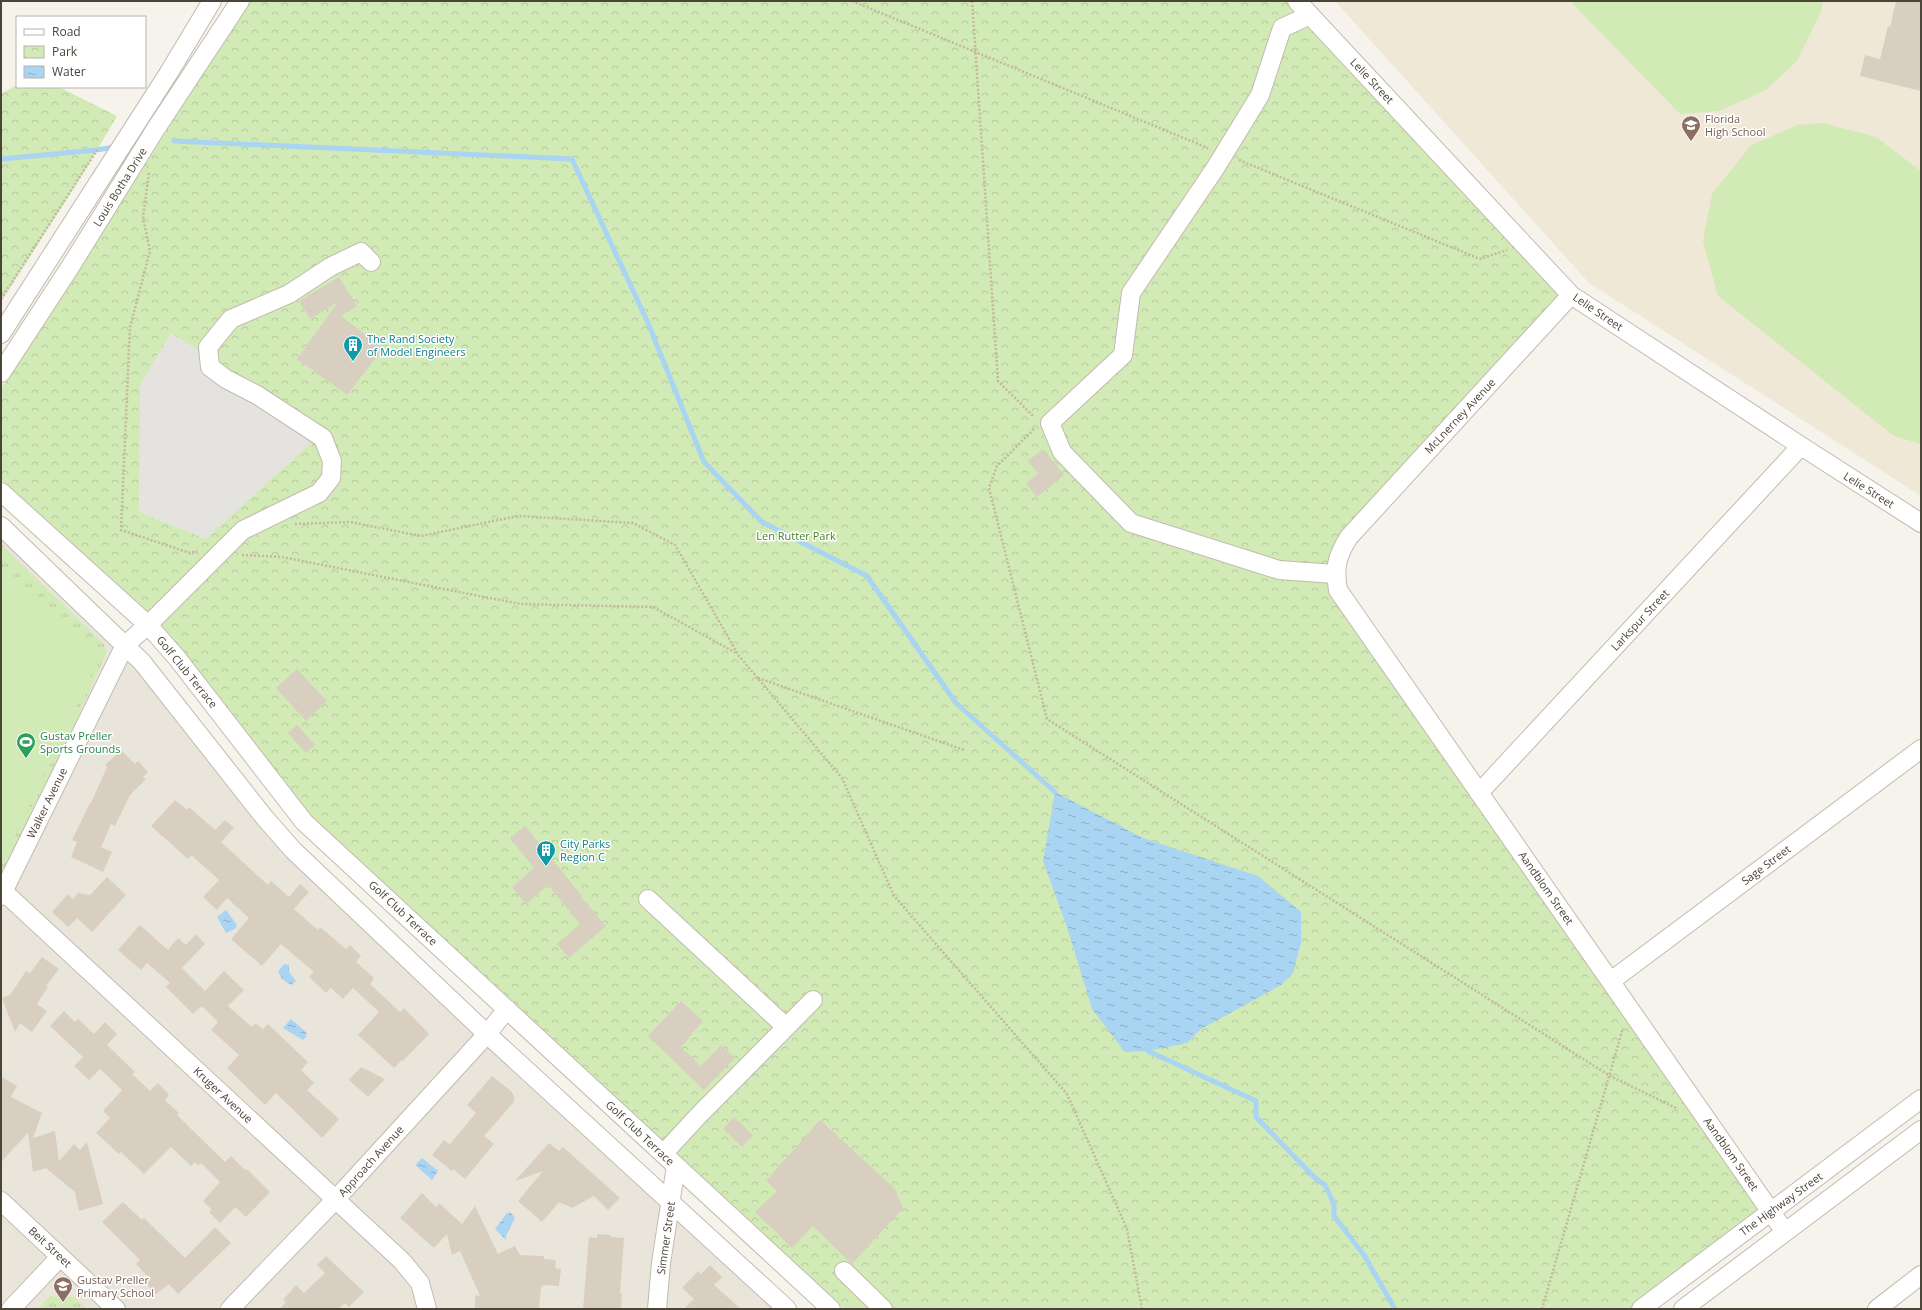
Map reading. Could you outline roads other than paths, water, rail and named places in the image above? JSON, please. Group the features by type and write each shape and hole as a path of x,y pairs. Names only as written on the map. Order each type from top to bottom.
{"street":[{"name":"Louis Botha Drive","path":"1,334 212,1"},
{"name":"Louis Botha Drive","path":"1,373 72,264 155,130 240,1"},
{"name":"Lelie Street","path":"1297,1 1571,295 1921,523"},
{"path":"1310,14 1282,28 1260,95 1132,293 1123,355 1050,423 1062,452 1131,523 1279,570 1335,574"},
{"path":"125,645 148,625 243,530 319,493 331,478 332,462 323,438 257,395 226,379 210,367 208,347 231,319 289,294 330,267 361,252 371,262"},
{"name":"McLnerney Avenue","path":"1350,537 1571,295"},
{"name":"Larkspur Street","path":"1479,793 1801,446"},
{"name":"Golf Club Terrace","path":"1,492 148,625 177,658 304,822 831,1309"},
{"path":"1,526 125,645 158,681 264,817 293,850 487,1034 671,1201 787,1309"},
{"name":"Aandblom Street","path":"1350,537 1337,560 1335,574 1338,590 1785,1232"},
{"name":"Walker Avenue","path":"2,893 125,645"},
{"name":"Sage Street","path":"1611,981 1921,749"},
{"name":"Kruger Avenue","path":"2,893 402,1261 420,1283 427,1309"},
{"path":"648,900 786,1027"},
{"path":"669,1160 699,1115 813,1000"},
{"name":"Approach Avenue","path":"230,1309 336,1199 487,1034 508,1009"},
{"name":"The Highway Street","path":"1641,1309 1921,1099"},
{"path":"1683,1309 1921,1130"},
{"name":"Simmer Street","path":"657,1309 660,1263 671,1201 669,1160"},
{"name":"Beit Street","path":"1,1201 116,1309"},
{"path":"11,1309 60,1257"},
{"path":"844,1271 883,1309"},
{"path":"1877,1309 1921,1274"}],"water":[{"path":"1055,792 1143,838 1258,876 1301,912 1301,943 1293,973 1281,985 1201,1029 1187,1043 1148,1051 1125,1052 1092,1009 1067,927 1043,861"},
{"path":"226,910 237,925 235,929 226,933 217,917"},
{"path":"284,964 289,965 289,972 296,981 291,985 282,979 278,972"},
{"path":"291,1019 307,1033 305,1035 307,1036 303,1040 283,1028"},
{"path":"422,1158 438,1171 432,1180 415,1165"},
{"path":"510,1212 515,1218 506,1236 506,1240 495,1229 507,1213"}],"waterway":[{"path":"174,141 572,159 648,323 704,462 762,522 867,576 956,703 1055,792"},
{"path":"1,159 115,147"},
{"path":"1148,1051 1256,1101 1256,1117 1314,1177 1325,1185 1334,1204 1334,1216 1364,1255 1395,1309"}],"place":[{"name":"Florida High School","path":"1691,142"},
{"name":"The Rand Society of Model Engineers","path":"353,362"},
{"name":"Gustav Preller Sports Grounds","path":"26,759"},
{"name":"City Parks Region C","path":"546,867"},
{"name":"Gustav Preller Primary School","path":"63,1303"}],"park label":[{"name":"Len Rutter Park","path":"796,536"}]}
